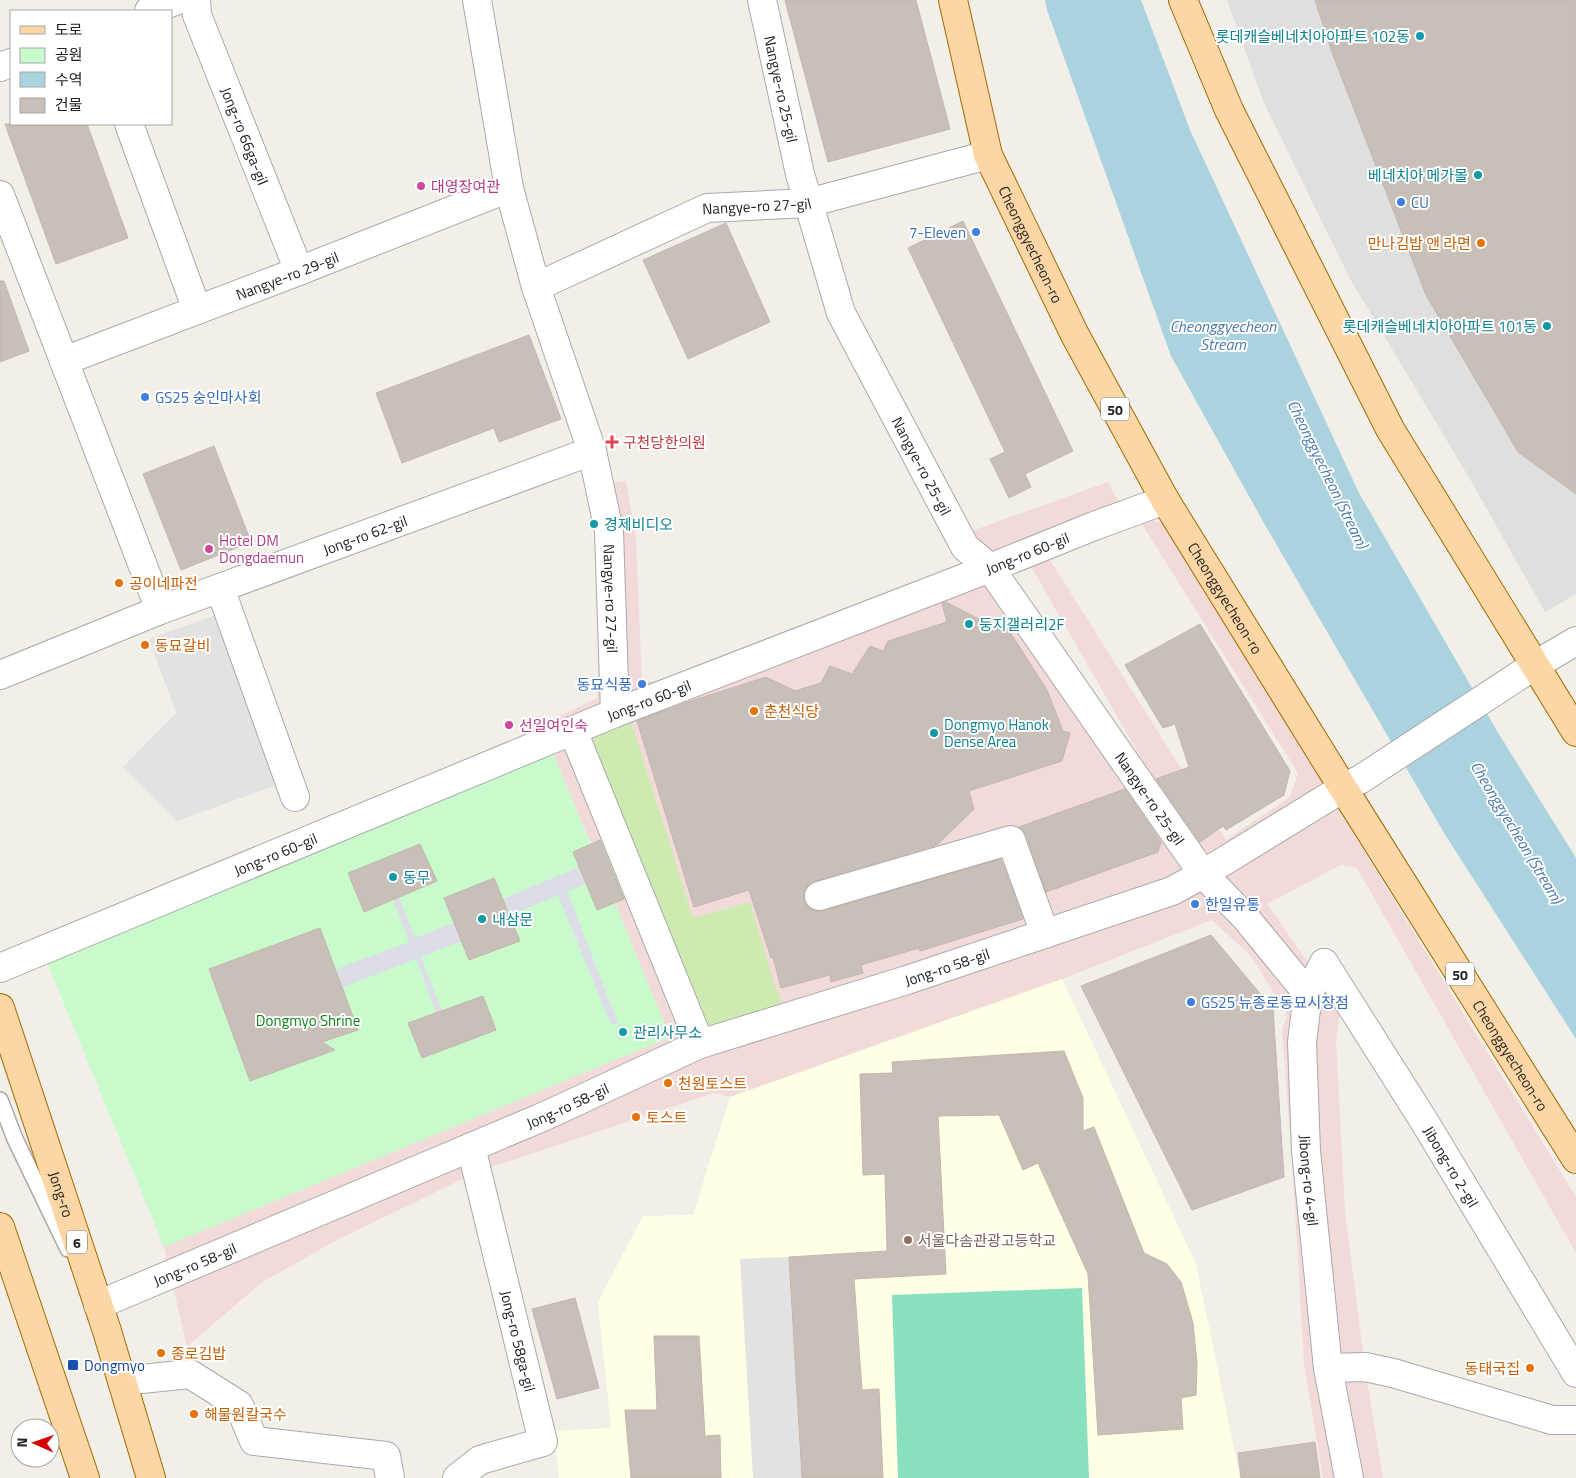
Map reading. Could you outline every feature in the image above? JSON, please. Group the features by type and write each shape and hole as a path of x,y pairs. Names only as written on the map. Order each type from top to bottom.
{"main road":[{"name":"Cheonggyecheon-ro","path":"953,0 988,155 1074,335 1165,500 1576,1159"},
{"path":"1183,0 1229,110 1390,430 1524,672 1576,732"},
{"name":"Jong-ro","path":"0,1008 108,1331 151,1478"},
{"path":"0,1227 85,1478"}],"street":[{"path":"152,10 178,0"},
{"name":"Jong-ro 66ga-gil","path":"196,0 197,15 299,272"},
{"name":"Nangye-ro 27-gil","path":"477,0 510,188 536,287 592,451 609,531 615,713"},
{"name":"Nangye-ro 25-gil","path":"762,0 800,174 841,313 965,547 990,568 1203,874"},
{"path":"129,125 197,310"},
{"name":"Nangye-ro 27-gil","path":"536,287 707,208 808,202 988,155"},
{"name":"Nangye-ro 29-gil","path":"64,360 299,272 510,188"},
{"path":"0,196 160,610"},
{"name":"Jong-ro 62-gil","path":"0,675 160,610 592,451"},
{"name":"Jong-ro 60-gil","path":"0,968 615,713 1165,500"},
{"path":"220,588 295,797"},
{"name":"Jong-ro 58-gil","path":"98,1305 545,1116 700,1044 907,980 1172,891 1361,778 1524,672 1576,641"},
{"path":"573,730 700,1044"},
{"path":"819,896 1011,840 1045,934"},
{"path":"1203,874 1245,917 1308,994"},
{"name":"Jibong-ro 4-gil","path":"1324,963 1308,994 1302,1042 1306,1151 1328,1368 1349,1478"},
{"name":"Jibong-ro 2-gil","path":"1324,963 1424,1121 1576,1373"},
{"name":"Jong-ro 58ga-gil","path":"458,1478 480,1460 543,1442 471,1147"},
{"path":"1328,1368 1366,1367 1393,1373 1552,1420 1576,1420"},
{"path":"122,1381 190,1374 238,1405 254,1441 386,1456 390,1478"}],"lane":[{"path":"0,1100 15,1139 108,1331"}],"shaded area":[{"name":"베네치아 메가몰","path":"1227,0 1576,0 1576,594 1545,612 1471,481 1350,279 1263,101"},
{"path":"626,481 636,538 642,681 683,683 955,580 963,558 955,537 1108,482 1122,509 983,566 1190,843 1025,556 1043,549 1226,840 1290,797 1298,773 1138,518 1162,522 1576,1197 1576,1253 1357,868 1341,865 1267,904 1317,975 1343,993 1336,1041 1345,1212 1365,1367 1383,1478 1323,1478 1304,1363 1282,1030 1287,1015 1252,957 1212,920 1062,979 730,1097 714,1093 477,1172 333,1242 261,1283 187,1347 164,1247 670,1037 615,903 628,897 604,839 591,844 552,751 484,754 597,698 603,562 592,486"},
{"path":"216,615 277,785 177,821 123,767 176,713 149,639"},
{"path":"579,867 586,884 567,891 618,1023 611,1025 558,895 510,916 503,899"},
{"path":"399,897 415,938 454,923 462,941 421,957 442,1011 436,1013 416,959 343,987 336,969 409,942 393,899"},
{"name":"서울다솜관광고등학교","path":"1062,979 1196,1264 1240,1478 559,1478 554,1431 611,1428 598,1302 643,1216 693,1215 730,1097"},
{"path":"789,1257 802,1478 753,1478 740,1259"}],"green space":[{"path":"628,711 693,918 750,902 775,987 782,1002 721,1027 706,1029 584,734"},
{"name":"Dongmyo Shrine","path":"552,750 590,844 605,838 629,897 615,903 670,1037 164,1247 46,960"},
{"path":"1082,1288 1089,1478 898,1478 892,1295"}],"water":[{"name":"Cheonggyecheon Stream","path":"1045,0 1141,0 1190,130 1359,493 1497,731 1576,858 1576,1039 1444,833 1265,525 1171,356"}],"building":[{"path":"785,0 916,0 950,129 828,162"},
{"name":"베네치아 메가몰","path":"1315,0 1576,0 1576,494 1518,452 1426,295 1333,55"},
{"path":"5,124 87,125 128,238 56,264"},
{"path":"963,221 1073,451 1025,474 1031,487 1009,498 990,459 1005,452 908,248"},
{"path":"726,223 770,322 688,359 643,260"},
{"path":"0,281 4,281 29,351 0,362"},
{"path":"529,335 561,419 499,442 494,428 402,463 376,393"},
{"path":"214,446 251,542 181,570 143,474"},
{"path":"946,602 998,629 1006,626 1047,690 1063,731 1070,733 1062,761 969,791 974,809 937,845 815,881 807,886 804,892 804,900 809,908 823,911 1001,859 1023,919 920,951 919,948 861,965 863,973 831,982 830,975 781,988 773,957 771,958 749,890 694,907 637,721 688,702 766,677 795,691 821,683 830,666 852,674 870,646 883,651 888,641 947,622 942,603"},
{"path":"1200,624 1290,771 1284,795 1226,830 1223,826 1200,842 1156,779 1189,767 1175,724 1163,728 1125,665"},
{"path":"1125,789 1161,842 1158,852 1046,892 1026,835 1019,827"},
{"path":"600,840 624,899 597,910 573,852"},
{"name":"동무","path":"420,844 437,881 364,912 348,873"},
{"name":"내삼문","path":"494,878 520,941 469,960 444,898"},
{"path":"320,928 358,1030 322,1042 335,1050 250,1081 209,969"},
{"path":"1211,935 1273,1009 1284,1177 1192,1210 1081,986"},
{"path":"483,996 496,1030 422,1058 408,1023"},
{"path":"1064,1051 1083,1098 1083,1131 1094,1127 1144,1253 1167,1264 1181,1282 1193,1323 1197,1363 1196,1395 1181,1398 1183,1429 1098,1435 1088,1274 1038,1163 1023,1170 999,1115 938,1116 946,1274 854,1279 862,1390 879,1389 883,1478 802,1478 789,1257 887,1251 885,1174 863,1175 860,1074 893,1073 892,1062"},
{"path":"575,1298 599,1388 557,1399 532,1309"},
{"path":"654,1336 699,1336 705,1436 720,1435 721,1478 631,1478 625,1410 657,1410"},
{"path":"1315,1442 1320,1478 1241,1478 1238,1453"}],"place":[{"name":"롯데캐슬베네치아아파트 102동","path":"1420,36"},
{"name":"베네치아 메가몰","path":"1478,175"},
{"name":"대영장여관","path":"421,186"},
{"name":"CU","path":"1401,202"},
{"name":"7-Eleven","path":"976,232"},
{"name":"만나김밥 앤 라면","path":"1481,243"},
{"name":"롯데캐슬베네치아아파트 101동","path":"1547,326"},
{"name":"GS25 숭인마사회","path":"145,397"},
{"name":"구천당한의원","path":"612,442"},
{"name":"경제비디오","path":"594,524"},
{"name":"Hotel DM Dongdaemun","path":"209,549"},
{"name":"공이네파전","path":"119,583"},
{"name":"둥지갤러리2F","path":"969,624"},
{"name":"동묘갈비","path":"145,645"},
{"name":"동묘식풍","path":"642,684"},
{"name":"춘천식당","path":"754,711"},
{"name":"선일여인숙","path":"509,725"},
{"name":"Dongmyo Hanok Dense Area","path":"934,733"},
{"name":"동무","path":"393,877"},
{"name":"한일유통","path":"1195,904"},
{"name":"내삼문","path":"482,919"},
{"name":"GS25 뉴종로동묘시장점","path":"1191,1002"},
{"name":"관리사무소","path":"623,1032"},
{"name":"천원토스트","path":"668,1083"},
{"name":"토스트","path":"636,1117"},
{"name":"서울다솜관광고등학교","path":"908,1240"},
{"name":"종로김밥","path":"161,1353"},
{"name":"Dongmyo","path":"73,1365"},
{"name":"동태국집","path":"1530,1368"},
{"name":"해물원칼국수","path":"194,1414"}],"water label":[{"name":"Cheonggyecheon (Stream)","path":"1328,474"},
{"name":"Cheonggyecheon (Stream)","path":"1517,832"}]}
